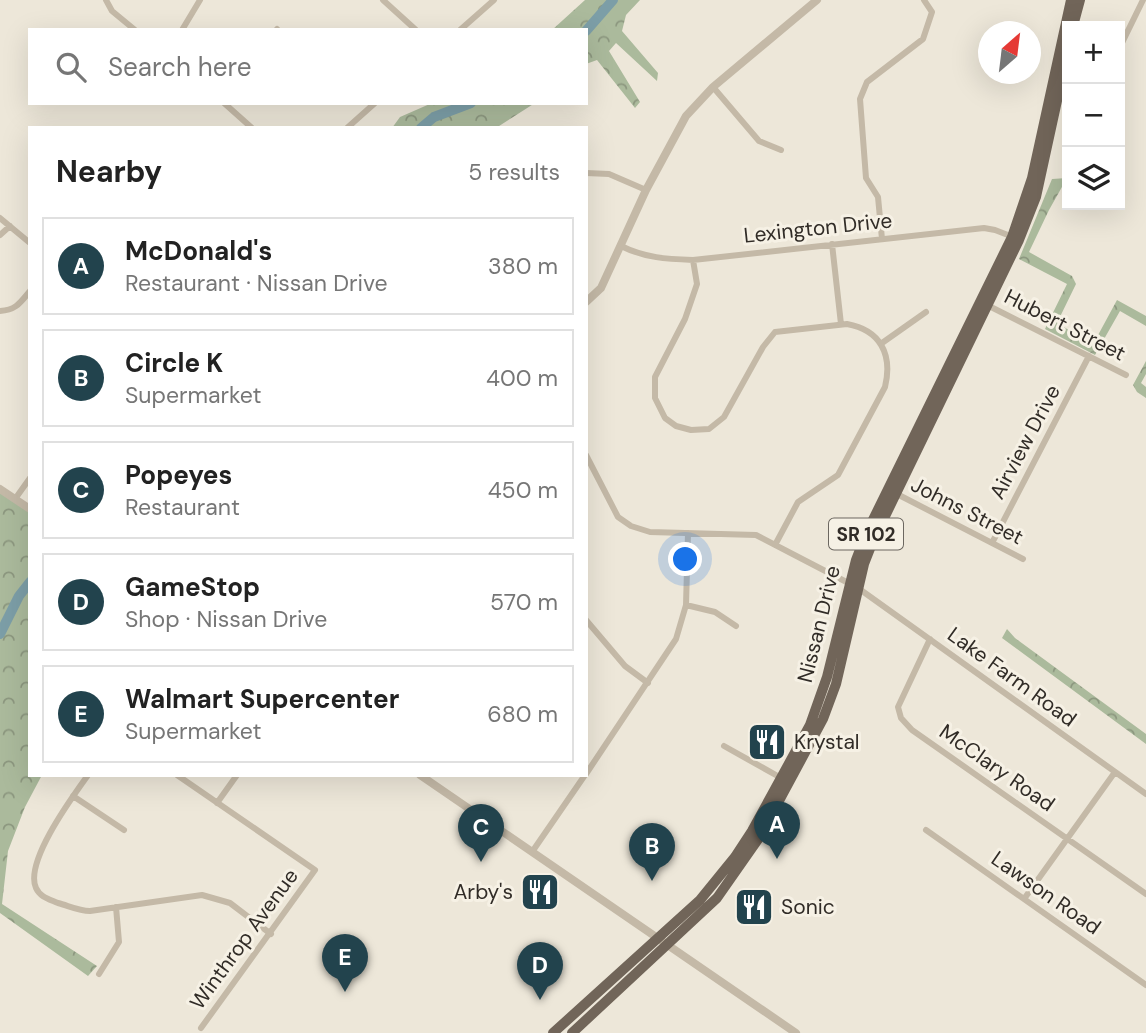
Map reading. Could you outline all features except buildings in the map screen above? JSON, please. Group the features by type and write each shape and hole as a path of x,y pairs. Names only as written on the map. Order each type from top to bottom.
{"main road":[{"name":"Nissan Drive","path":"854,586 895,493 989,306 1015,239 1032,178 1072,0"},
{"path":"1074,21 1080,0"},
{"name":"Nissan Drive","path":"553,1033 700,900 735,857 823,719 836,684 854,586 856,560 878,505 1036,197 1062,78"},
{"name":"Nissan Drive","path":"572,1033 717,898 741,866 786,780"}],"street":[{"path":"106,0 112,11 133,28"},
{"path":"183,28 200,0"},
{"path":"383,0 414,28"},
{"path":"462,28 494,0"},
{"path":"588,300 601,288 646,190 686,116 713,87 817,0"},
{"path":"882,239 878,197 866,178 860,99 867,82 923,39 932,12 924,0"},
{"path":"1125,37 1143,0"},
{"path":"713,87 759,141 781,150"},
{"path":"226,105 250,126"},
{"path":"363,105 368,110"},
{"path":"349,126 373,105"},
{"path":"588,173 609,174 646,190"},
{"path":"0,218 28,241"},
{"path":"0,235 10,226"},
{"name":"Lexington Drive","path":"621,246 650,257 693,260 984,228 1015,239"},
{"path":"832,244 841,324"},
{"path":"693,260 697,284 685,318 655,377 654,398 665,418 676,426 691,430 709,429 724,417 775,332 841,324 858,326 882,343 889,370 885,387 838,475 798,502 775,545"},
{"path":"0,311 18,306 28,294"},
{"name":"Hubert Street","path":"989,306 1126,375"},
{"path":"882,343 926,312"},
{"name":"Airview Drive","path":"992,543 1089,356"},
{"name":"Lake Farm Road","path":"588,459 618,517 631,526 650,532 756,535 854,586 1146,794"},
{"path":"15,499 28,481"},
{"path":"0,489 28,508"},
{"name":"Johns Street","path":"895,493 1023,559"},
{"path":"588,772 676,639 686,605 688,533"},
{"path":"686,605 715,612 736,626"},
{"path":"588,622 625,666 648,683"},
{"name":"McClary Road","path":"930,639 898,706 901,718 912,730 1146,894"},
{"path":"724,746 786,780"},
{"path":"1024,899 1115,772"},
{"path":"87,777 58,819 38,859 34,871 35,886 46,898 82,911 202,895 230,903 271,934"},
{"path":"180,777 217,803 236,777"},
{"path":"423,777 796,1033"},
{"path":"532,852 585,777"},
{"path":"73,796 124,830"},
{"name":"Winthrop Avenue","path":"201,1028 315,870 217,803"},
{"name":"Lawson Road","path":"926,830 1146,985"},
{"path":"99,974 119,942 116,907"}],"green space":[{"path":"585,0 640,0 626,15 622,31 658,73 657,81 616,43 609,51 640,102 635,108 597,60 588,63 588,28 554,28"},
{"path":"427,105 532,105 499,126 393,126 400,117"},
{"path":"1062,178 1062,187 1029,252 1072,276 1076,284 1057,323 1079,336 1097,337 1117,300 1146,316 1146,326 1120,311 1095,355 1045,329 1067,284 1019,259 1052,179"},
{"path":"1146,361 1146,374 1141,383 1146,387 1146,398 1137,392 1133,385"},
{"path":"0,489 28,508 28,777 41,777 25,807 8,851 2,904 97,966 88,976 0,913"},
{"path":"1007,629 1015,638 1146,734 1146,744 1002,638"}],"waterway":[{"path":"588,29 613,0"},
{"path":"423,126 434,117 466,105"},
{"path":"0,634 19,596 28,585"}],"place":[{"name":"Krystal","path":"767,742"},
{"name":"McDonald's","path":"777,859"},
{"name":"Popeyes","path":"481,862"},
{"name":"Circle K","path":"652,881"},
{"name":"Arby's","path":"540,892"},
{"name":"Sonic","path":"754,907"},
{"name":"Walmart Supercenter","path":"345,992"},
{"name":"GameStop","path":"540,1000"}]}
